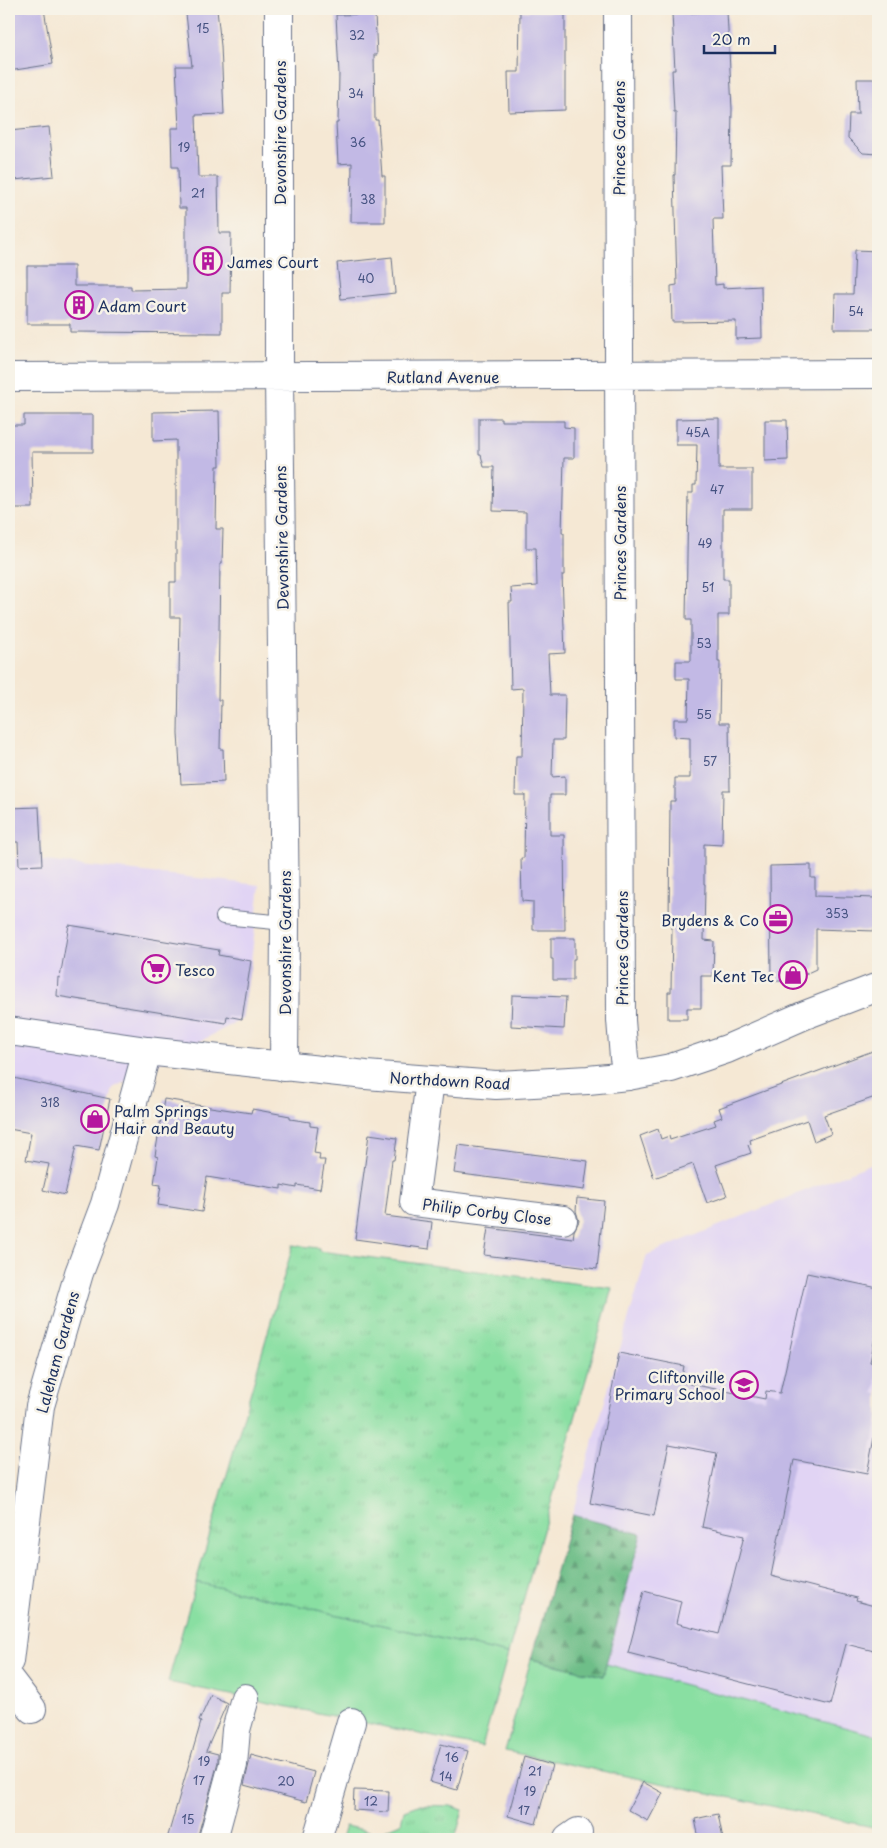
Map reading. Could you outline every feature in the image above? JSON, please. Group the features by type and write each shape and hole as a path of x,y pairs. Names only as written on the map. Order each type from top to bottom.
{"street":[{"name":"Devonshire Gardens","path":"279,9 279,377 285,923 284,1067"},
{"name":"Princes Gardens","path":"618,9 621,1020 624,1058 628,1076"},
{"name":"Rutland Avenue","path":"9,377 878,374"},
{"name":"Northdown Road","path":"9,1031 147,1051 284,1067 430,1081 496,1085 588,1080 628,1076 671,1068 727,1049 805,1015 878,987"},
{"name":"Laleham Gardens","path":"9,1661 40,1406 79,1273 105,1204 147,1051"},
{"name":"Philip Corby Close","path":"430,1081 414,1202 563,1220"},
{"path":"9,1679 32,1710"},
{"path":"221,1838 234,1765 236,1730 245,1698"},
{"path":"317,1839 350,1722"}],"lane":[{"path":"223,917 285,923"}],"shaded area":[{"path":"9,857 260,885 242,1019 113,1088 103,1131 9,1110"},
{"name":"Cliftonville Primary School","path":"878,1161 878,1736 606,1664 641,1534 572,1515 647,1255"}],"green space":[{"path":"293,1245 319,1248 319,1251 612,1288 508,1654 196,1582"},
{"path":"572,1515 641,1534 603,1676 531,1659"},
{"path":"196,1582 508,1654 482,1747 168,1682"},
{"path":"531,1659 603,1676 606,1664 878,1736 878,1828 505,1751"},
{"path":"418,1805 451,1806 463,1810 455,1839 341,1839 345,1826 378,1833 401,1823 404,1810"}],"building":[{"path":"9,9 44,9 53,64 9,71"},
{"path":"217,10 221,46 224,114 196,115 198,177 218,177 219,233 231,233 230,293 222,293 222,333 70,332 70,324 27,324 27,266 74,266 74,286 131,286 131,290 186,289 186,208 179,208 178,167 172,167 171,128 179,128 176,66 192,66 186,14"},
{"path":"520,11 565,12 565,110 509,112 508,72 519,72"},
{"path":"727,11 732,109 731,165 721,165 723,219 713,219 715,285 723,284 723,288 761,286 762,338 736,339 736,321 672,322 671,286 677,285 674,175 676,112 674,112 672,70 675,70 672,14"},
{"path":"375,14 377,55 374,55 375,120 378,120 382,176 385,176 385,222 351,222 352,163 338,164 336,123 338,123 339,74 336,15"},
{"path":"857,79 878,79 878,154 863,153 848,138 849,114 858,114"},
{"path":"49,127 54,176 14,180 9,131"},
{"path":"855,250 878,251 878,329 834,329 835,294 853,294"},
{"path":"392,257 395,293 341,299 337,263"},
{"path":"219,411 220,466 217,466 216,529 223,529 222,564 220,564 218,700 221,700 220,749 223,749 224,782 181,784 178,733 180,617 170,617 170,582 176,582 176,440 153,441 153,412"},
{"path":"24,415 93,415 93,452 32,452 33,508 9,508 9,425 24,425"},
{"path":"479,418 501,418 501,421 564,421 564,427 574,428 574,458 564,458 562,533 564,533 564,575 562,575 565,653 548,654 550,695 565,695 564,740 553,740 552,777 565,776 565,795 550,795 550,835 564,835 565,930 533,930 533,902 522,901 521,858 524,858 525,795 515,795 516,756 522,756 523,688 511,689 509,602 512,602 511,588 537,586 536,548 526,548 526,512 493,511 494,467 484,467 481,455 479,455"},
{"path":"719,418 719,469 752,469 752,509 723,509 723,579 729,579 729,615 718,615 718,662 720,662 719,723 729,723 730,790 723,790 722,845 704,844 704,940 714,941 713,976 701,976 701,1008 687,1008 687,1019 668,1019 668,992 671,992 672,925 669,925 670,801 675,801 675,778 690,778 690,738 674,737 674,719 688,719 689,679 676,679 676,661 691,661 691,620 686,620 688,493 693,493 693,485 696,485 697,445 676,445 676,419"},
{"path":"765,420 787,420 788,460 765,461"},
{"path":"39,807 42,865 19,866 18,842 9,842 9,808"},
{"path":"811,865 811,878 815,878 815,896 876,898 875,931 816,929 816,969 790,981 771,981 770,866"},
{"name":"Tesco","path":"69,925 219,950 218,955 251,961 242,1019 227,1016 226,1023 57,996 58,977 60,978"},
{"path":"551,938 575,938 573,980 553,980"},
{"path":"512,995 566,997 564,1029 511,1026"},
{"path":"878,1049 878,1096 824,1115 831,1134 814,1141 807,1120 750,1140 751,1144 748,1145 751,1153 716,1165 727,1196 707,1203 693,1164 654,1178 640,1136 658,1129 661,1139 669,1136 670,1140 716,1125 714,1120 722,1117 719,1108"},
{"path":"9,1077 110,1099 99,1150 76,1146 65,1195 43,1190 49,1164 26,1160 31,1133 9,1129"},
{"path":"164,1099 251,1113 252,1109 310,1122 310,1126 318,1127 314,1153 320,1154 319,1160 325,1160 320,1189 297,1185 297,1188 281,1185 281,1189 207,1177 202,1212 158,1205 161,1185 154,1184 158,1157 155,1156"},
{"path":"369,1134 397,1138 394,1160 392,1160 385,1216 432,1222 429,1249 355,1239"},
{"path":"458,1145 588,1161 584,1190 454,1173"},
{"path":"577,1198 604,1201 597,1269 484,1255 488,1228 573,1239 574,1231 579,1221 576,1211"},
{"path":"807,1273 878,1288 878,1323 870,1362 878,1364 874,1393 878,1394 878,1417 867,1474 794,1460 771,1576 857,1598 856,1601 878,1607 878,1652 846,1644 830,1705 628,1653 644,1591 681,1601 676,1623 719,1634 744,1536 702,1527 717,1453 669,1444 654,1516 590,1503 619,1353 684,1366 681,1382 765,1399 766,1391 780,1393"},
{"path":"211,1695 227,1703 206,1751 218,1754 218,1762 197,1839 167,1839 201,1722 199,1721"},
{"path":"441,1744 468,1751 457,1790 430,1782"},
{"path":"251,1755 314,1772 306,1802 244,1785"},
{"path":"524,1757 552,1765 536,1824 508,1816"},
{"path":"643,1782 663,1793 648,1821 628,1810"},
{"path":"354,1790 389,1791 388,1812 353,1810"},
{"path":"718,1814 723,1839 699,1839 695,1819"}],"place":[{"name":"James Court","path":"208,261"},
{"name":"Adam Court","path":"79,305"},
{"name":"Brydens & Co","path":"778,919"},
{"name":"Tesco","path":"156,969"},
{"name":"Kent Tec","path":"793,975"},
{"name":"Palm Springs Hair and Beauty","path":"95,1119"},
{"name":"Cliftonville Primary School","path":"744,1385"}]}
